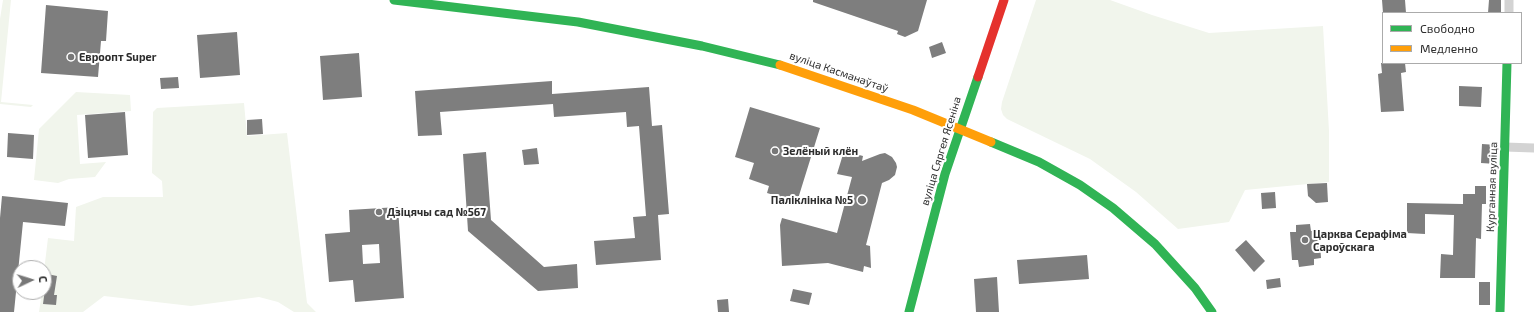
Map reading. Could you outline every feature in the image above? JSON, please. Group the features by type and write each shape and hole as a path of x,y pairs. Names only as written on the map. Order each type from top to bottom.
{"street":[{"name":"вуліца Касманаўтаў","path":"394,0 578,22 734,52 770,61 913,110 1039,162 1080,185 1096,196 1155,244 1195,288 1212,312"},
{"name":"вуліца Сяргея Ясеніна","path":"909,312 945,174 1004,0"},
{"path":"1508,12 1509,0"},
{"name":"Курганная вуліца","path":"1500,312 1507,64"},
{"path":"1505,147 1534,148"}],"shaded area":[{"path":"3,0 11,0 1,102 33,105 31,107 0,104 0,19"},
{"path":"1036,0 1110,0 1209,33 1323,26 1329,131 1329,182 1245,190 1229,222 1178,229 1136,192 1090,159 1007,119 1003,115 1001,109 1002,102"},
{"path":"76,92 130,95 131,111 77,115 80,164 106,162 95,177 69,179 58,183 34,180 39,129"},
{"path":"244,103 247,136 287,133 307,303 316,312 294,312 278,302 259,297 191,306 104,296 83,312 39,312 41,300 52,300 52,260 45,260 48,238 74,241 76,207 103,197 163,197 162,181 152,173 153,112 157,108"}],"building":[{"path":"813,0 927,0 918,31 905,37 897,34 898,31 813,2"},
{"path":"1382,0 1405,0 1406,12 1383,12"},
{"path":"1489,0 1501,0 1501,12 1488,12"},
{"name":"Евроопт Super","path":"46,5 108,11 106,41 101,41 98,77 41,73"},
{"path":"237,32 240,75 200,78 197,35"},
{"path":"942,42 946,53 932,58 929,47"},
{"path":"359,53 362,97 323,100 320,56"},
{"path":"1381,63 1405,64 1406,72 1401,73 1404,111 1381,112 1378,74 1382,73"},
{"path":"178,77 179,88 161,89 160,78"},
{"path":"552,81 552,94 649,87 652,126 662,125 669,214 658,215 661,260 596,265 594,241 635,238 633,217 646,216 639,126 627,127 626,112 554,117 553,104 440,112 442,135 418,136 415,91"},
{"path":"1459,86 1482,87 1481,107 1459,106"},
{"name":"Зелёный клён","path":"750,107 820,128 797,202 767,193 769,186 749,179 754,163 735,157"},
{"path":"125,112 128,155 88,158 85,115"},
{"path":"262,119 263,134 247,135 247,120"},
{"path":"8,133 34,135 33,159 7,157"},
{"path":"1482,144 1497,145 1496,164 1481,163"},
{"path":"537,148 539,164 524,165 522,150"},
{"name":"Паліклініка №5","path":"844,151 863,156 862,161 885,153 892,157 897,167 895,175 882,183 866,245 870,246 871,268 864,266 863,272 828,263 782,266 780,225 782,218 837,233 852,177 837,174"},
{"path":"486,152 491,220 544,267 577,264 578,288 538,291 468,231 463,154"},
{"path":"1327,183 1328,202 1316,203 1308,196 1307,184"},
{"path":"1475,186 1486,186 1486,204 1482,204 1481,239 1476,238 1475,278 1440,278 1441,254 1453,255 1454,215 1425,214 1425,234 1407,233 1407,203 1463,204 1463,194 1475,194"},
{"path":"1275,192 1276,208 1262,209 1261,193"},
{"path":"2,196 68,203 65,226 23,222 19,260 12,260 12,300 15,300 14,312 0,312 0,218"},
{"path":"398,207 404,298 355,302 353,280 329,282 325,234 350,232 349,210","holes":["379,244 380,263 363,264 362,245"]},
{"name":"Царква Серафіма Сароўскага","path":"1310,224 1311,231 1319,230 1321,258 1314,259 1314,265 1299,267 1298,260 1292,260 1290,232 1296,232 1296,225"},
{"path":"1246,240 1265,261 1254,272 1235,250"},
{"path":"1087,255 1089,279 1019,284 1017,260"},
{"path":"52,275 57,276 54,295 57,295 56,305 43,304 44,300 52,300"},
{"path":"997,277 999,312 976,312 974,279"},
{"path":"1280,278 1281,287 1267,289 1266,280"},
{"path":"1479,282 1490,282 1490,305 1479,305"},
{"path":"793,289 812,293 809,305 790,301"},
{"path":"728,299 729,312 718,312 717,300"}],"traffic: fast":[{"path":"394,0 578,22 702,46 780,65"},
{"path":"1500,312 1507,64"},
{"path":"909,312 945,174 978,77"},
{"path":"991,142 1039,162 1080,185 1113,208 1155,244 1195,288 1212,312"}],"traffic: slow":[{"path":"780,65 913,110 991,142"}],"traffic: jam":[{"path":"978,77 1004,0"}],"place":[{"name":"Евроопт Super","path":"71,57"},
{"name":"Зелёный клён","path":"775,151"},
{"name":"Паліклініка №5","path":"862,200"},
{"name":"Дзіцячы сад №567","path":"379,212"},
{"name":"Царква Серафіма Сароўскага","path":"1305,240"}]}
